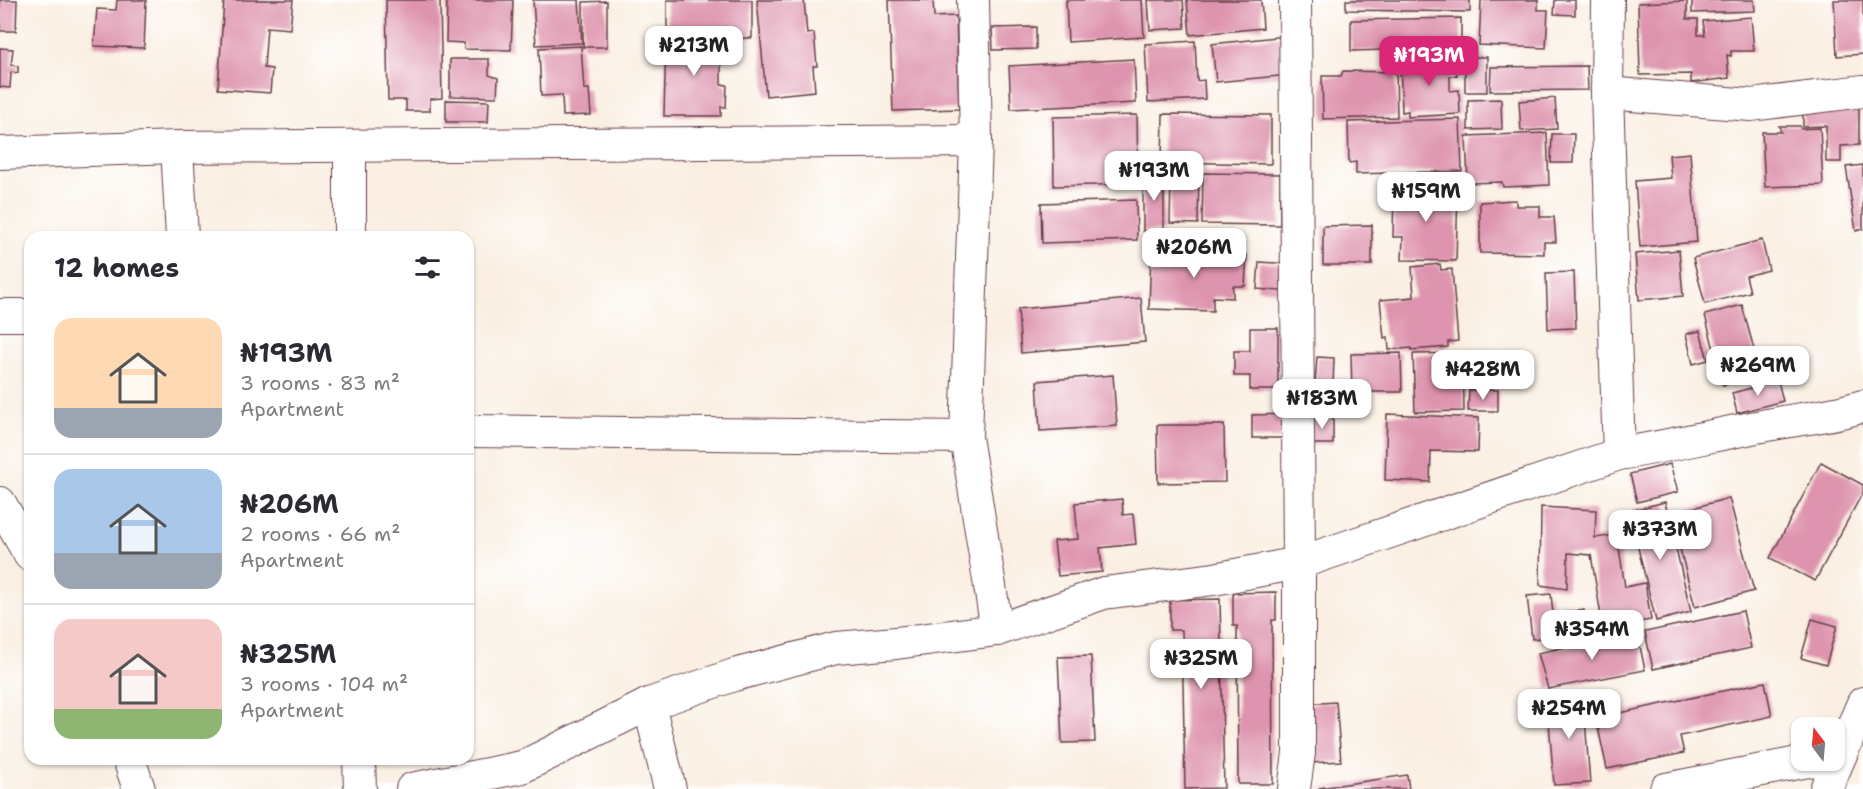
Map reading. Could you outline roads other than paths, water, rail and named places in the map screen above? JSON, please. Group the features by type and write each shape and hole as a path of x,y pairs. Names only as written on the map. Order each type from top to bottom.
{"street":[{"path":"973,0 976,141 966,437 997,630"},
{"path":"1294,789 1299,753 1295,0"},
{"path":"1608,0 1607,93 1619,454"},
{"path":"1607,93 1751,105 1863,91"},
{"path":"0,153 177,147 976,141"},
{"path":"350,146 350,231"},
{"path":"177,147 182,231"},
{"path":"0,315 24,315"},
{"path":"412,789 522,767 649,704 734,675 836,648 997,630 1104,593 1214,579 1299,563 1619,454 1772,424 1840,414 1863,406"},
{"path":"474,431 966,437"},
{"path":"0,503 24,545"},
{"path":"1845,733 1863,703"},
{"path":"649,704 670,789"},
{"path":"131,765 139,789"},
{"path":"359,765 360,789"},
{"path":"1666,789 1791,765"},
{"path":"1826,789 1828,771"}]}
